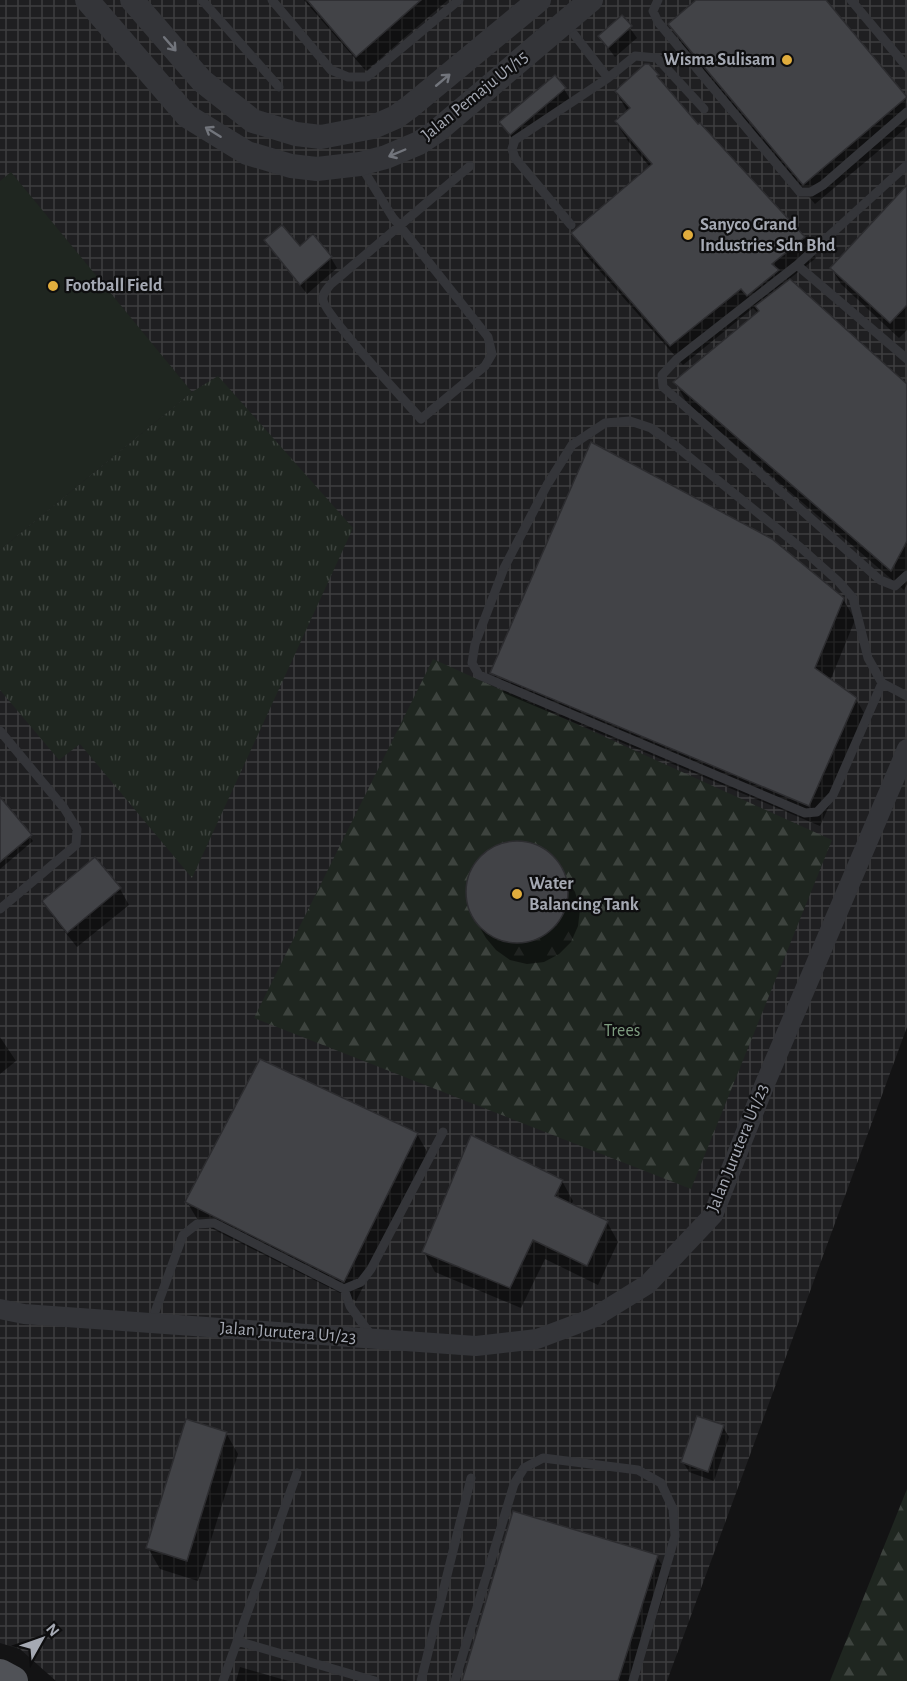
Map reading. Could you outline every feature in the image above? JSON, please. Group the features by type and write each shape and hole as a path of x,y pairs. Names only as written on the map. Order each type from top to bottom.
{"main road":[{"path":"0,1674 13,1681"}],"street":[{"name":"Jalan Pemaju U1/15","path":"87,0 187,116 247,153 291,166 317,169 360,164 397,153 419,143 437,131 591,0"},
{"name":"Jalan Pemaju U1/15","path":"137,2 202,81 253,121 296,134 321,137 373,127 396,117 538,0"},
{"name":"Jalan Jurutera U1/23","path":"0,1309 24,1314 476,1346 537,1339 593,1318 648,1284 712,1215 764,1086 907,749"}],"lane":[{"path":"202,0 279,87"},
{"path":"272,0 332,70 348,77 367,77 459,0"},
{"path":"851,0 907,67"},
{"path":"655,1 653,11 658,22 800,192 812,192 823,185 907,112"},
{"path":"564,22 608,78"},
{"path":"571,225 515,158 512,149 515,140 608,78 635,56 657,58 704,109"},
{"path":"360,164 387,210 400,225 488,337 492,354 485,366 421,419 344,330 323,301 324,293 331,284 400,225 470,166"},
{"path":"907,165 797,265 677,359 662,375 663,387 880,580 895,586 907,575"},
{"path":"797,265 907,359"},
{"path":"882,683 833,795 817,812 805,813 479,675 472,663 475,644 504,568 547,485 572,445 604,423 630,421 651,428 677,447 838,581 853,598 868,658 882,683 907,696"},
{"path":"0,731 64,808 77,829 76,845 0,909"},
{"path":"344,1289 361,1282 371,1269 443,1132"},
{"path":"151,1323 183,1235 198,1224 214,1223 344,1289 350,1306 374,1339"},
{"path":"455,1681 514,1484 524,1468 543,1458 638,1470 661,1483 674,1509 675,1536 633,1681"},
{"path":"223,1681 297,1473"},
{"path":"421,1681 471,1478"},
{"path":"237,1641 375,1681"}],"shaded area":[{"path":"0,0 907,0 907,1027 667,1681 56,1681 20,1649 0,1643"}],"green space":[{"name":"Football Field","path":"11,172 192,392 0,550 0,181"},
{"path":"218,376 353,528 192,878 80,744 59,760 0,690 0,550 192,392"},
{"name":"Trees","path":"433,659 832,840 691,1189 254,1018","holes":["509,841 532,843 547,850 563,870 568,887 566,909 555,927 543,936 518,942 497,939 481,927 470,910 466,891 470,871 484,854"]},
{"path":"907,1489 907,1681 830,1681"}],"building":[{"path":"307,0 421,0 356,57"},
{"name":"Wisma Sulisam","path":"696,0 826,0 907,97 803,185 668,24"},
{"path":"622,15 632,26 608,48 598,36"},
{"name":"Sanyco Grand Industries Sdn Bhd","path":"645,64 649,64 698,124 700,123 805,237 772,264 779,270 747,296 741,289 670,346 571,233 652,164 615,121 630,108 615,91"},
{"path":"555,75 566,88 510,135 499,122"},
{"path":"907,185 907,305 890,323 830,268"},
{"path":"282,225 300,246 313,234 332,257 300,285 264,240"},
{"path":"790,279 907,384 907,541 891,571 673,382 759,311 755,306"},
{"path":"591,442 772,539 844,598 815,668 857,698 809,806 490,673"},
{"path":"0,797 32,835 0,862"},
{"name":"Water Balancing Tank","path":"517,841 537,845 553,856 564,872 568,892 564,912 553,928 537,939 517,943 497,939 481,928 470,912 466,892 470,872 481,856 497,845"},
{"path":"95,857 121,888 67,933 42,901"},
{"path":"260,1059 418,1133 344,1282 185,1202"},
{"path":"471,1135 563,1180 555,1196 608,1221 587,1266 533,1240 510,1288 422,1252"},
{"path":"697,1416 724,1425 708,1472 681,1462"},
{"path":"186,1419 227,1432 187,1561 146,1548"},
{"path":"513,1511 658,1555 618,1681 462,1681"}],"place":[{"name":"Wisma Sulisam","path":"787,60"},
{"name":"Sanyco Grand Industries Sdn Bhd","path":"688,235"},
{"name":"Football Field","path":"53,286"},
{"name":"Water Balancing Tank","path":"517,894"}]}
